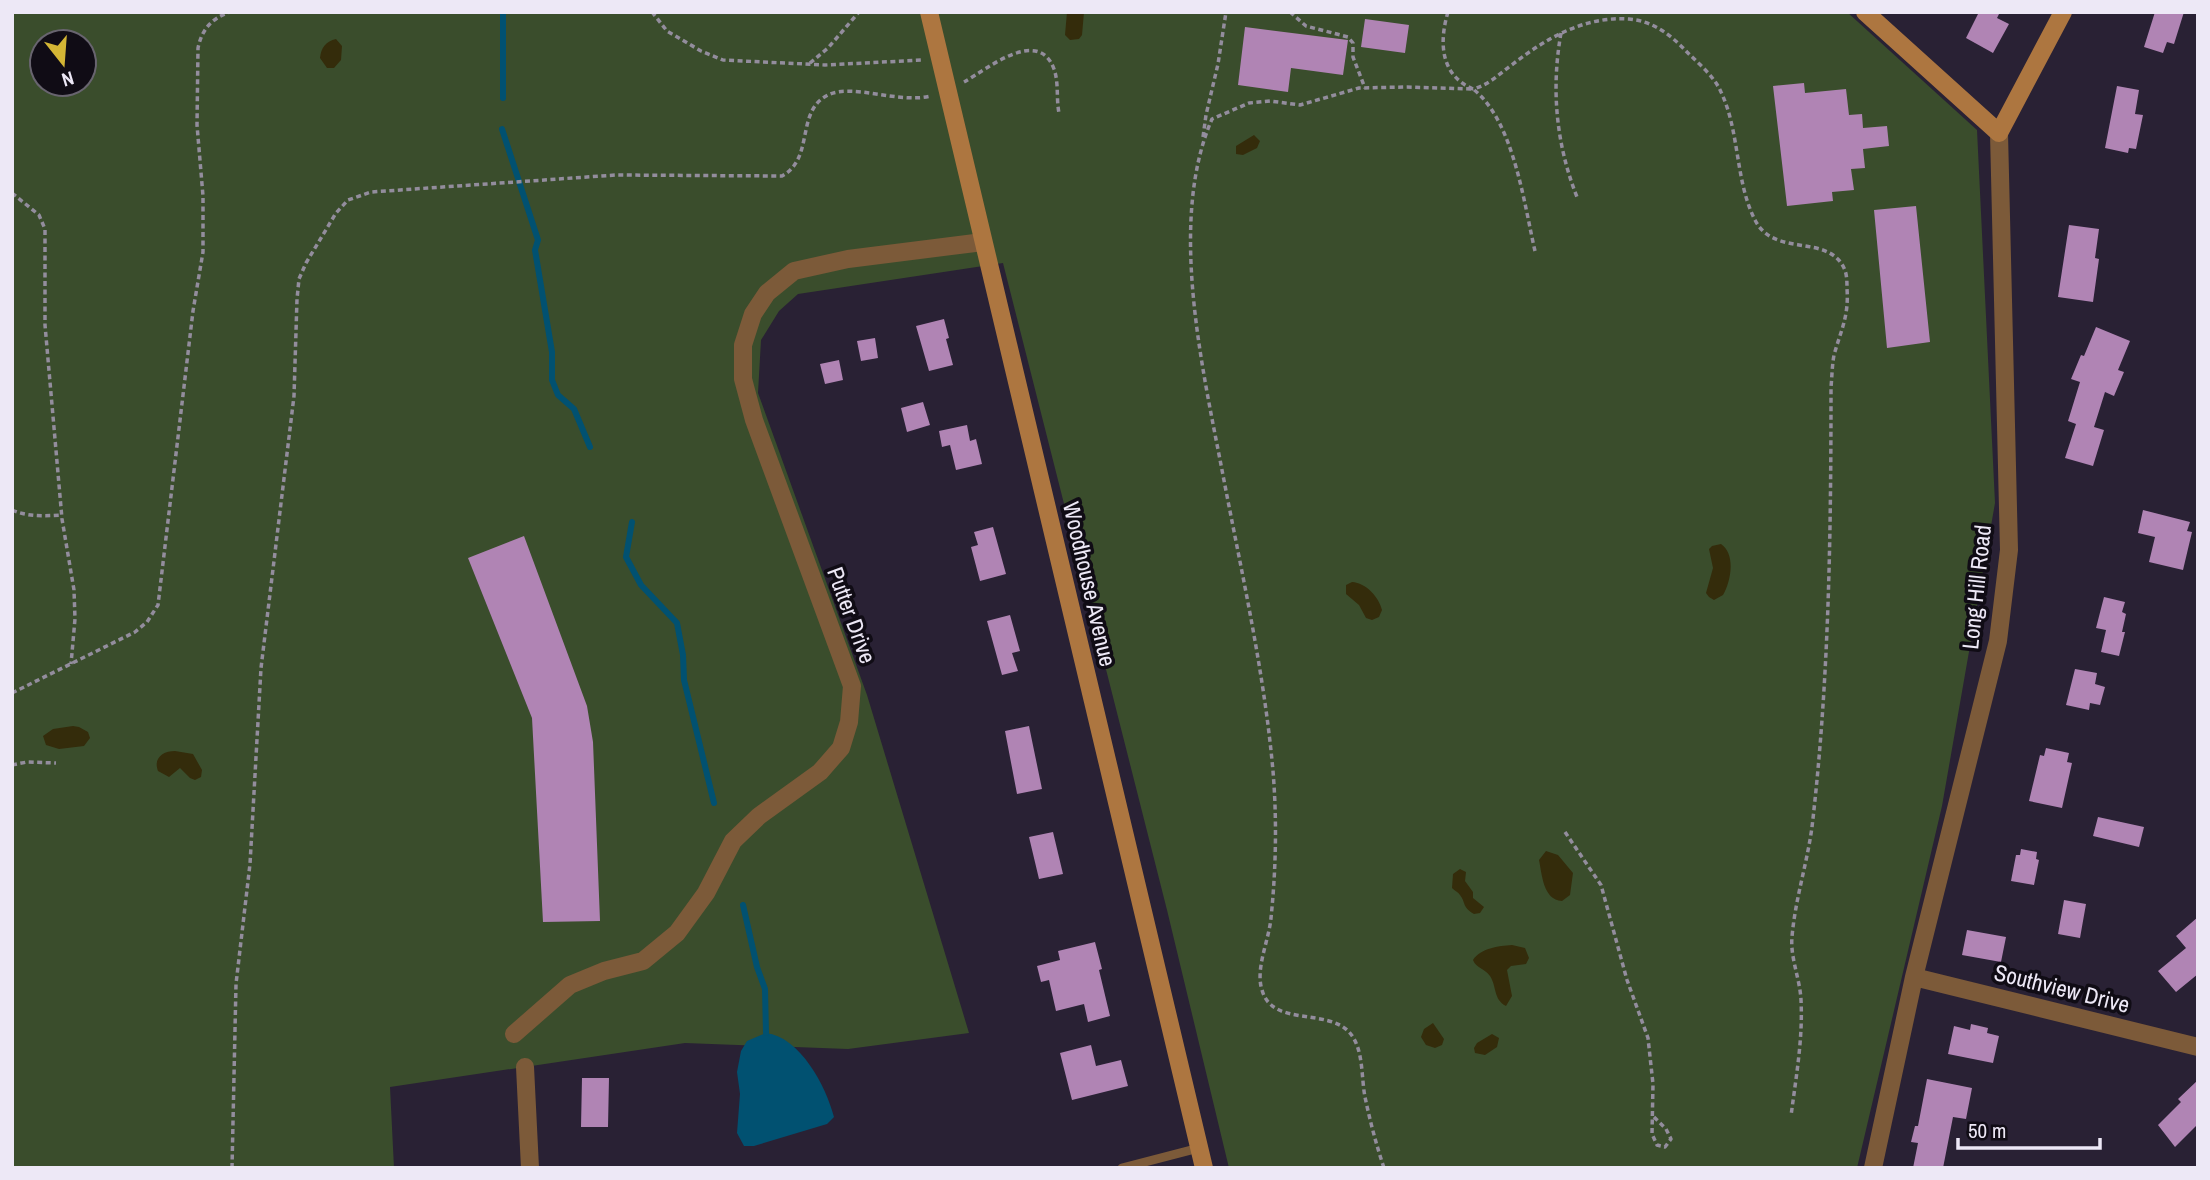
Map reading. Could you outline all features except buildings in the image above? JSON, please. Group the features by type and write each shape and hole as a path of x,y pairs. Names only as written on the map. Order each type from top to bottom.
{"main road":[{"name":"Woodhouse Avenue","path":"929,12 1204,1168"},
{"path":"1865,12 1999,134"},
{"name":"Long Hill Road","path":"1999,134 2063,12"}],"street":[{"name":"Long Hill Road","path":"1873,1168 1914,977 1998,641 2009,550 1999,134"},
{"name":"Putter Drive","path":"513,1034 570,985 604,971 643,961 677,933 706,893 733,841 759,816 820,772 841,748 849,722 852,686 748,400 743,379 743,345 753,314 767,293 794,271 848,259 983,242"},
{"name":"Southview Drive","path":"1914,977 2198,1047"},
{"path":"524,1067 530,1168"}],"lane":[{"path":"1122,1168 1199,1147"}],"path":[{"path":"12,693 135,632 147,622 158,605 189,338 203,252 203,196 197,125 198,48 206,26 230,12"},
{"path":"652,12 667,31 701,51 723,60 808,64 891,63 939,57"},
{"path":"808,64 828,48 859,12"},
{"path":"1226,12 1219,64 1206,115 1191,208 1196,312 1206,387 1262,689 1273,771 1275,873 1271,919 1260,982 1262,994 1281,1011 1340,1024 1354,1039 1384,1168"},
{"path":"1290,12 1306,26 1348,37 1353,43 1353,57 1365,88"},
{"path":"1448,12 1441,40 1447,63 1458,78 1473,89 1488,106 1506,140 1535,251"},
{"path":"1200,152 1212,119 1249,103 1270,101 1300,104 1365,88 1473,89 1491,82 1539,45 1561,33 1595,21 1630,19 1654,25 1672,36 1712,77 1722,93 1747,197 1752,214 1762,232 1770,239 1815,248 1829,254 1838,259 1844,268 1847,315 1832,370 1824,689 1811,830 1791,941 1801,996 1802,1027 1791,1116"},
{"path":"1561,33 1557,57 1556,106 1562,151 1577,197"},
{"path":"232,1168 236,984 250,864 261,668 294,396 295,318 299,279 336,213 348,200 363,194 523,180 616,175 782,176 799,162 806,125 818,102 826,96 844,91 920,99 947,90 1007,56 1033,50 1050,60 1054,69 1059,113"},
{"path":"12,193 39,215 45,229 45,324 61,515 74,590 75,619 71,664"},
{"path":"12,510 38,516 61,515"},
{"path":"12,765 27,762 55,763"},
{"path":"1564,832 1594,873 1606,899 1622,963 1651,1049 1652,1115 1654,1140 1657,1145 1665,1147 1670,1144 1669,1133 1652,1115"}],"green space":[{"path":"12,12 1847,12 1977,130 1995,503 1942,806 1857,1168 1229,1168 1167,910 1003,263 798,294 779,311 761,340 758,393 867,695 969,1033 848,1049 685,1043 390,1087 394,1168 12,1168"}],"sand":[{"path":"1067,12 1084,12 1082,35 1079,39 1070,40 1065,35"},
{"path":"336,39 342,46 341,60 334,68 327,68 320,58 322,51 327,43"},
{"path":"1254,135 1260,141 1257,148 1243,155 1236,154 1236,146"},
{"path":"1721,544 1729,554 1731,568 1723,595 1714,600 1706,593 1713,568 1709,549"},
{"path":"1352,582 1367,588 1375,596 1382,610 1379,617 1372,620 1366,618 1359,605 1346,594 1346,585"},
{"path":"73,726 88,732 90,738 84,746 59,749 46,745 43,736 53,729"},
{"path":"175,751 193,754 202,770 201,777 195,780 190,778 180,768 169,777 158,771 157,762 160,756"},
{"path":"1546,851 1558,855 1573,873 1570,895 1562,901 1551,896 1544,885 1539,860"},
{"path":"1460,869 1466,872 1465,881 1473,892 1473,898 1484,907 1480,913 1474,914 1468,909 1460,895 1452,888 1453,874"},
{"path":"1512,945 1525,948 1529,958 1526,964 1511,966 1507,970 1512,996 1506,1006 1497,996 1490,976 1473,960 1485,950"},
{"path":"1433,1023 1444,1039 1442,1045 1435,1048 1426,1045 1421,1037 1424,1029"},
{"path":"1492,1034 1499,1038 1497,1047 1485,1055 1475,1053 1477,1043"}],"water":[{"path":"766,1033 790,1043 810,1065 825,1091 834,1117 827,1124 754,1146 744,1146 737,1133 740,1094 737,1072 741,1051 747,1041"}],"waterway":[{"path":"503,12 503,98"},
{"path":"502,129 538,240 535,250 552,352 552,380 558,395 574,409 590,447"},
{"path":"632,522 626,557 641,585 677,623 684,680 714,803"},
{"path":"743,905 757,967 765,989 766,1033"}]}
